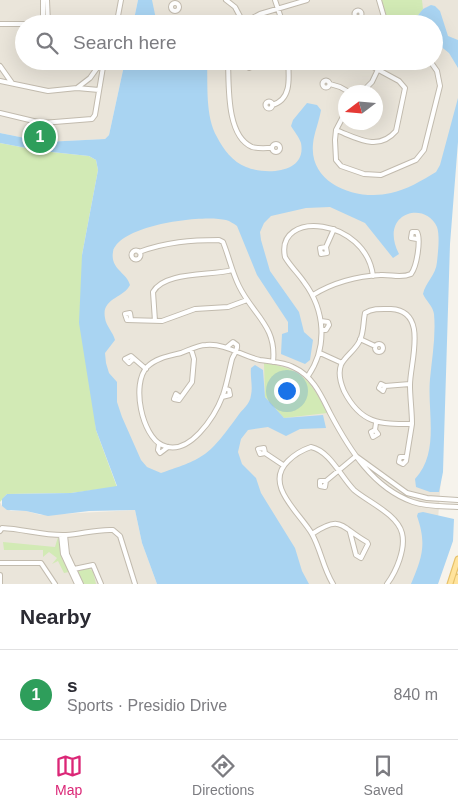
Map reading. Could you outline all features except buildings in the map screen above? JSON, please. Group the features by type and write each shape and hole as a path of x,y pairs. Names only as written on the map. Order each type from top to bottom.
{"main road":[{"path":"450,584 458,559"},
{"path":"456,584 458,577"}],"street":[{"path":"42,0 43,15"},
{"path":"47,0 48,15"},
{"path":"118,15 121,0"},
{"path":"226,0 235,7 238,15"},
{"path":"274,0 279,7 280,15"},
{"path":"260,15 279,7 307,0"},
{"path":"379,0 383,15"},
{"path":"0,24 15,24"},
{"path":"0,66 12,83"},
{"path":"229,70 234,126 248,144 254,148 272,148"},
{"path":"272,105 280,102 285,97 289,86 288,70"},
{"path":"336,130 369,143 381,142 396,131 405,88 399,81 378,70 369,85"},
{"path":"338,126 336,130 336,160 345,168 364,174 381,176 416,160 424,150 440,86 436,70"},
{"path":"0,113 42,123 88,121 94,116 102,71 96,71 77,88"},
{"path":"0,81 48,91 77,88 98,90"},
{"path":"330,84 338,86"},
{"path":"308,376 320,353 321,321 313,295 288,262 284,250 285,242 289,236 302,228 323,226 348,234 362,248 370,263 373,276"},
{"path":"326,247 334,229"},
{"path":"313,295 338,284 373,276 398,277 411,274 417,264 417,239"},
{"path":"139,252 184,240 219,240 223,242 232,270 247,300 268,327 274,349 273,362"},
{"path":"155,322 153,292 160,284 189,275 218,274 232,270"},
{"path":"131,319 155,322 195,309 228,307 247,300"},
{"path":"405,458 412,436 412,424 410,384 414,360 414,328 411,318 405,312 394,309 371,310 365,313 360,340 342,363 340,371 341,382 347,397 359,413 376,423 412,424"},
{"path":"321,321 328,322 329,325 326,330 322,330"},
{"path":"360,340 375,346"},
{"path":"227,348 235,342 238,347 236,352 222,397 208,423 194,438 183,445 168,447 159,444 150,432 138,399 138,386 146,369 162,358 208,344 227,348 236,352 273,362 288,364 308,376 318,389 345,440 365,468 382,484 405,498 420,504 458,507"},
{"path":"180,397 192,382 194,359 191,349"},
{"path":"320,353 342,363"},
{"path":"132,360 146,369"},
{"path":"385,386 410,384"},
{"path":"375,430 376,423"},
{"path":"159,444 158,450 160,453 168,447"},
{"path":"333,584 326,574 312,534 280,486 280,473 283,466 294,455 311,448 324,453 354,489 399,526 403,543 392,578 387,584"},
{"path":"265,453 283,466"},
{"path":"326,482 356,456"},
{"path":"356,456 407,493 421,497 458,500"},
{"path":"405,498 407,493"},
{"path":"420,504 421,497"},
{"path":"312,534 331,523 338,523 368,544 361,558 356,556 350,532"},
{"path":"0,531 2,528 22,529 63,535 97,530 116,532 135,584"},
{"path":"63,535 67,554 79,584"},
{"path":"0,563 41,563 56,584"},
{"path":"73,569 92,565 101,584"},
{"path":"0,575 0,584"}],"shaded area":[{"path":"0,0 138,0 135,15 15,15 15,70 123,70 109,135 105,139 45,142 0,133"},
{"path":"148,0 458,0 458,124 440,215 441,478 435,562 422,584 298,584 157,479 128,469 87,323 178,70 443,70 443,15 146,15"},
{"path":"0,502 2,506 11,511 26,511 41,515 135,510 142,543 157,584 0,584"}],"green space":[{"path":"379,0 422,0 423,9 418,15 384,15"},
{"path":"0,143 42,151 89,156 96,160 98,170 82,255 96,430 117,487 71,493 7,494 0,502"},
{"path":"264,363 277,365 296,372 310,384 327,413 284,418 265,397"},
{"path":"58,537 62,559 69,572 64,573 58,561 52,564 57,558 49,552 43,557 43,550 4,550 3,542 55,547"},
{"path":"88,567 93,571 96,584 83,584 78,571"}],"water":[{"path":"138,0 152,0 155,15 135,15"},
{"path":"431,5 435,6 441,15 418,15 423,9"},
{"path":"443,20 448,36 458,40 458,68 449,53 443,48"},
{"path":"123,70 207,70 208,100 213,129 229,155 241,165 254,170 273,171 283,170 298,161 301,153 301,143 291,126 293,120 307,103 317,105 321,110 313,144 314,158 319,170 327,180 338,187 351,192 378,195 397,192 436,172 440,165 458,98 458,142 450,244 443,472 439,492 430,492 416,487 415,479 423,468 427,457 431,431 430,379 434,322 433,311 423,294 435,271 437,262 438,231 431,219 423,214 414,213 406,215 399,220 394,229 394,240 399,254 393,258 365,223 330,207 306,208 271,216 264,223 260,232 261,240 270,271 299,312 304,332 313,340 310,360 305,364 281,354 282,334 288,332 288,322 257,275 237,226 232,223 226,220 215,219 181,220 145,228 118,243 113,252 116,267 126,277 130,285 106,306 106,321 115,340 105,353 106,363 109,373 117,382 117,402 122,417 141,460 147,467 161,473 197,459 213,447 249,402 252,392 251,368 255,365 263,370 265,397 284,418 323,415 326,428 300,429 286,436 268,427 248,430 241,439 238,452 242,464 256,478 261,493 295,548 302,571 309,584 157,584 142,543 135,510 89,511 48,516 26,511 7,510 2,506 2,499 7,494 71,493 117,486 96,430 79,323 82,255 98,170 96,160 89,156 42,151 0,143 0,133 45,142 105,139 109,135"},
{"path":"423,512 454,519 453,541 438,584 411,584 422,551 422,535 417,516 418,513"}],"place":[{"name":"s","path":"40,137"}]}
